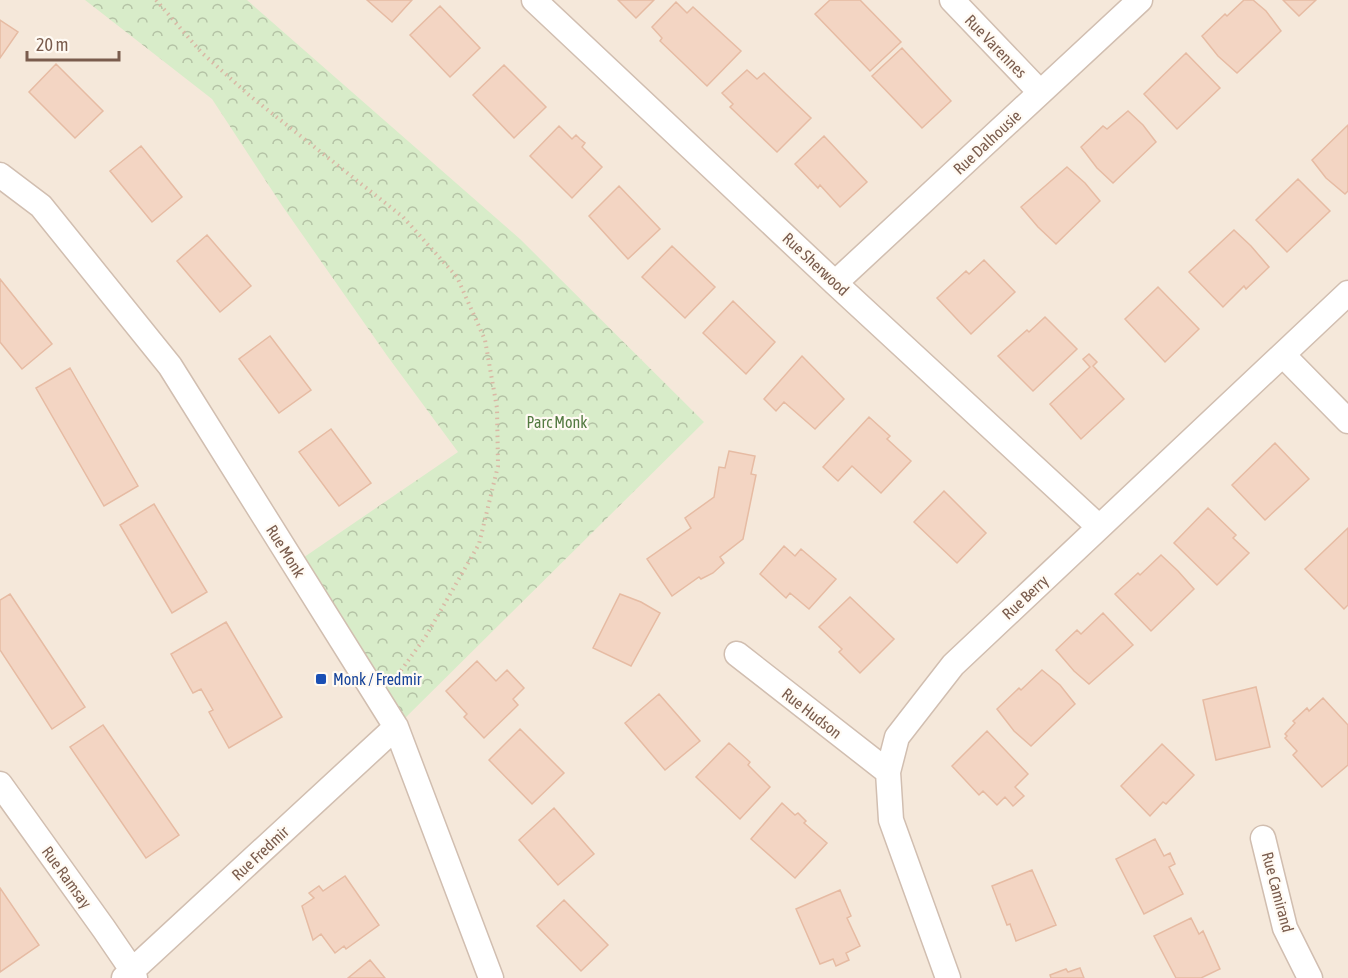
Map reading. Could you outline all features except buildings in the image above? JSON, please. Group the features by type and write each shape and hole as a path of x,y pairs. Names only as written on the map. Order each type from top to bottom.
{"street":[{"name":"Rue Sherwood","path":"534,0 1099,527"},
{"name":"Rue Varennes","path":"952,0 1040,92"},
{"name":"Rue Dalhousie","path":"835,283 1140,0"},
{"name":"Rue Monk","path":"0,175 41,206 171,366 396,727 490,978"},
{"name":"Rue Berry","path":"948,978 891,820 888,772 897,737 953,665 1348,293"},
{"path":"1283,355 1348,421"},
{"name":"Rue Hudson","path":"737,654 888,772"},
{"name":"Rue Fredmir","path":"130,975 396,727"},
{"name":"Rue Ramsay","path":"0,784 130,975"},
{"name":"Rue Camirand","path":"1263,838 1285,928 1310,978"}],"path":[{"path":"156,0 201,52 250,96 403,217 457,278 485,340 497,408 498,466 479,544 426,636 379,700"}],"shaded area":[{"path":"0,0 1348,0 1348,978 0,978"}],"green space":[{"name":"Parc Monk","path":"85,0 247,0 520,239 704,422 396,727 294,564 458,452 283,207 212,99"}],"place":[{"name":"Monk / Fredmir","path":"321,679"}]}
